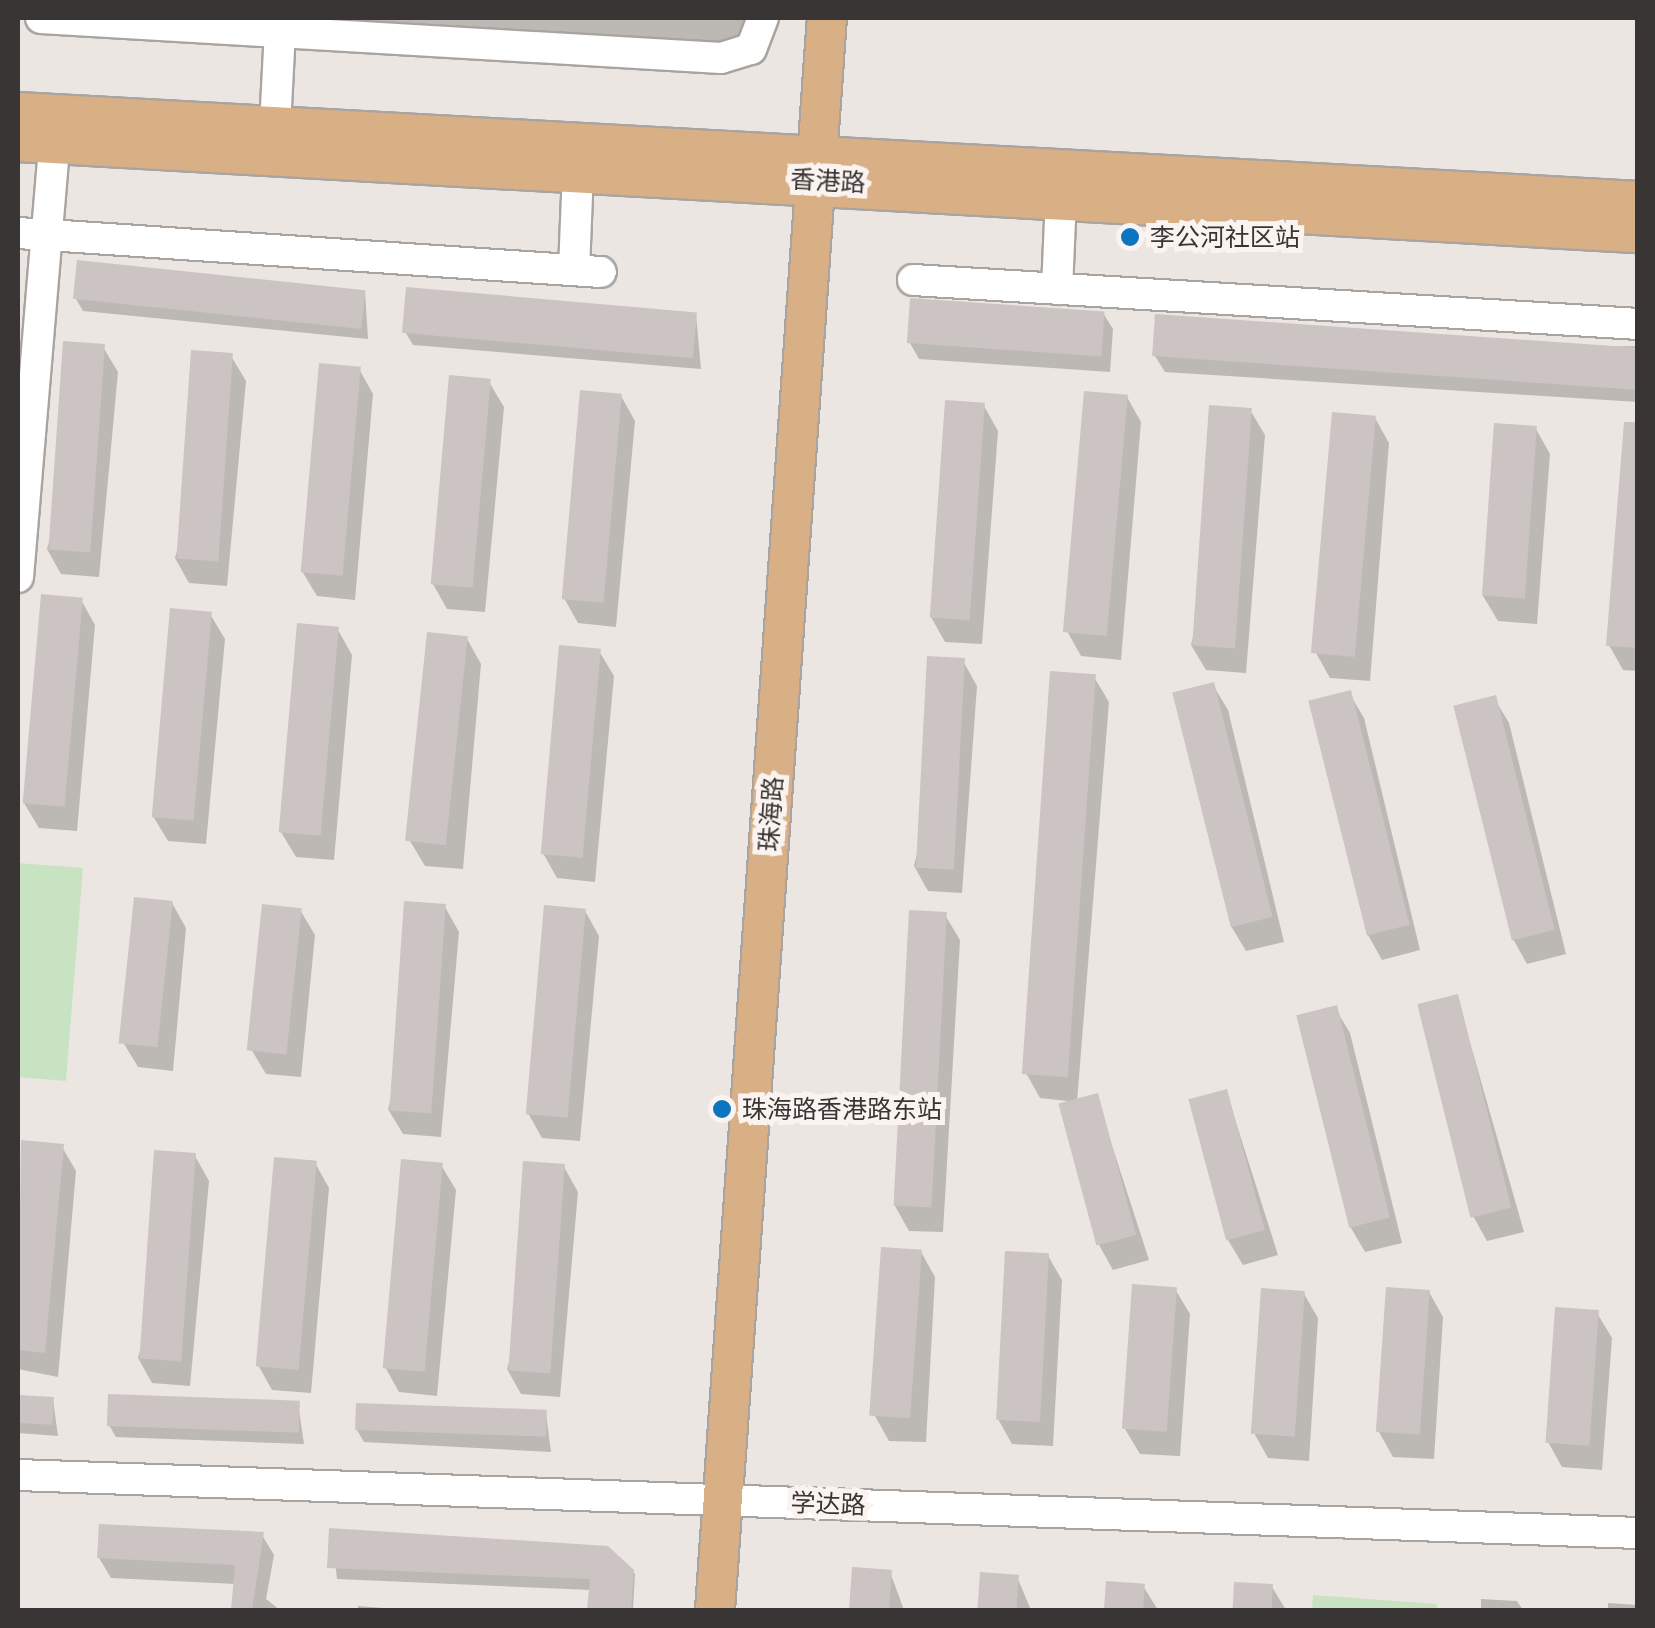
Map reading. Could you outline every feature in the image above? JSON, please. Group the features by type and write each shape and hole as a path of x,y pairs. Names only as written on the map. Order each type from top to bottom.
{"main road":[{"name":"珠海路","path":"715,1610 827,18"},
{"name":"香港路","path":"18,112 275,126 816,167 1638,201"},
{"name":"香港路","path":"36,143 578,169 816,167 1061,196 1638,233"}],"street":[{"path":"40,18 721,58 752,49 762,18"},
{"path":"275,126 280,32"},
{"path":"18,577 36,143"},
{"path":"32,234 588,271 578,169"},
{"path":"1057,289 1061,196"},
{"path":"912,280 1638,324"},
{"name":"学达路","path":"18,1475 1638,1533"}],"green space":[{"path":"18,863 83,868 66,1081 18,1077"},
{"path":"1313,1595 1437,1604 1437,1610 1312,1610"}],"building":[{"path":"77,260 365,290 361,329 73,299"},
{"path":"406,287 697,312 693,358 402,333"},
{"path":"910,298 1105,312 1101,356 907,343"},
{"path":"1155,314 1638,348 1635,390 1152,356"},
{"path":"63,341 105,344 90,552 48,549"},
{"path":"191,350 233,353 218,561 176,558"},
{"path":"319,363 361,367 343,576 301,572"},
{"path":"449,375 491,379 473,588 431,584"},
{"path":"580,390 622,394 604,603 562,599"},
{"path":"1084,391 1128,395 1107,636 1063,632"},
{"path":"945,400 985,403 970,620 930,617"},
{"path":"1209,405 1252,408 1235,648 1192,645"},
{"path":"1332,412 1376,416 1355,657 1311,653"},
{"path":"1624,422 1638,422 1638,648 1606,646"},
{"path":"1494,423 1537,426 1525,599 1482,596"},
{"path":"41,594 83,598 65,807 23,803"},
{"path":"170,608 212,612 194,821 152,817"},
{"path":"297,623 339,627 321,836 279,832"},
{"path":"427,632 468,636 446,845 405,841"},
{"path":"559,645 601,649 583,858 541,854"},
{"path":"927,656 965,658 954,870 916,868"},
{"path":"1050,671 1096,674 1068,1077 1022,1074"},
{"path":"1214,682 1273,917 1231,927 1172,692"},
{"path":"1351,690 1410,925 1367,935 1308,701"},
{"path":"1496,695 1555,930 1512,940 1453,706"},
{"path":"134,897 173,901 157,1047 119,1043"},
{"path":"404,901 446,904 431,1113 389,1110"},
{"path":"262,904 302,908 286,1054 247,1050"},
{"path":"544,905 586,909 568,1118 526,1114"},
{"path":"909,910 947,912 931,1208 894,1206"},
{"path":"1458,994 1511,1207 1470,1218 1417,1004"},
{"path":"1337,1005 1390,1217 1349,1228 1296,1015"},
{"path":"1227,1089 1265,1230 1226,1240 1188,1099"},
{"path":"1098,1093 1136,1235 1096,1246 1058,1104"},
{"path":"21,1140 64,1144 45,1353 18,1350"},
{"path":"154,1150 196,1153 181,1361 139,1358"},
{"path":"274,1157 317,1161 299,1370 256,1366"},
{"path":"401,1159 443,1163 425,1372 383,1368"},
{"path":"523,1161 565,1164 550,1373 508,1370"},
{"path":"881,1247 922,1250 910,1418 869,1416"},
{"path":"1005,1251 1049,1253 1040,1422 996,1420"},
{"path":"1132,1284 1177,1287 1167,1432 1122,1429"},
{"path":"1386,1287 1430,1290 1420,1435 1376,1432"},
{"path":"1261,1288 1305,1291 1295,1437 1251,1434"},
{"path":"1555,1307 1599,1310 1589,1446 1546,1443"},
{"path":"108,1394 300,1401 299,1433 107,1426"},
{"path":"18,1395 54,1397 52,1425 18,1423"},
{"path":"356,1403 547,1410 546,1437 355,1430"},
{"path":"99,1524 264,1532 252,1610 231,1610 235,1565 97,1558"},
{"path":"329,1528 608,1546 634,1570 631,1610 587,1610 590,1579 327,1568"},
{"path":"852,1567 892,1570 889,1610 849,1610"},
{"path":"980,1572 1019,1575 1016,1610 977,1610"},
{"path":"1106,1581 1145,1584 1143,1610 1104,1610"},
{"path":"1234,1582 1273,1584 1272,1610 1233,1610"}],"place":[{"name":"李公河社区站","path":"1130,237"},
{"name":"珠海路香港路东站","path":"722,1109"}]}
